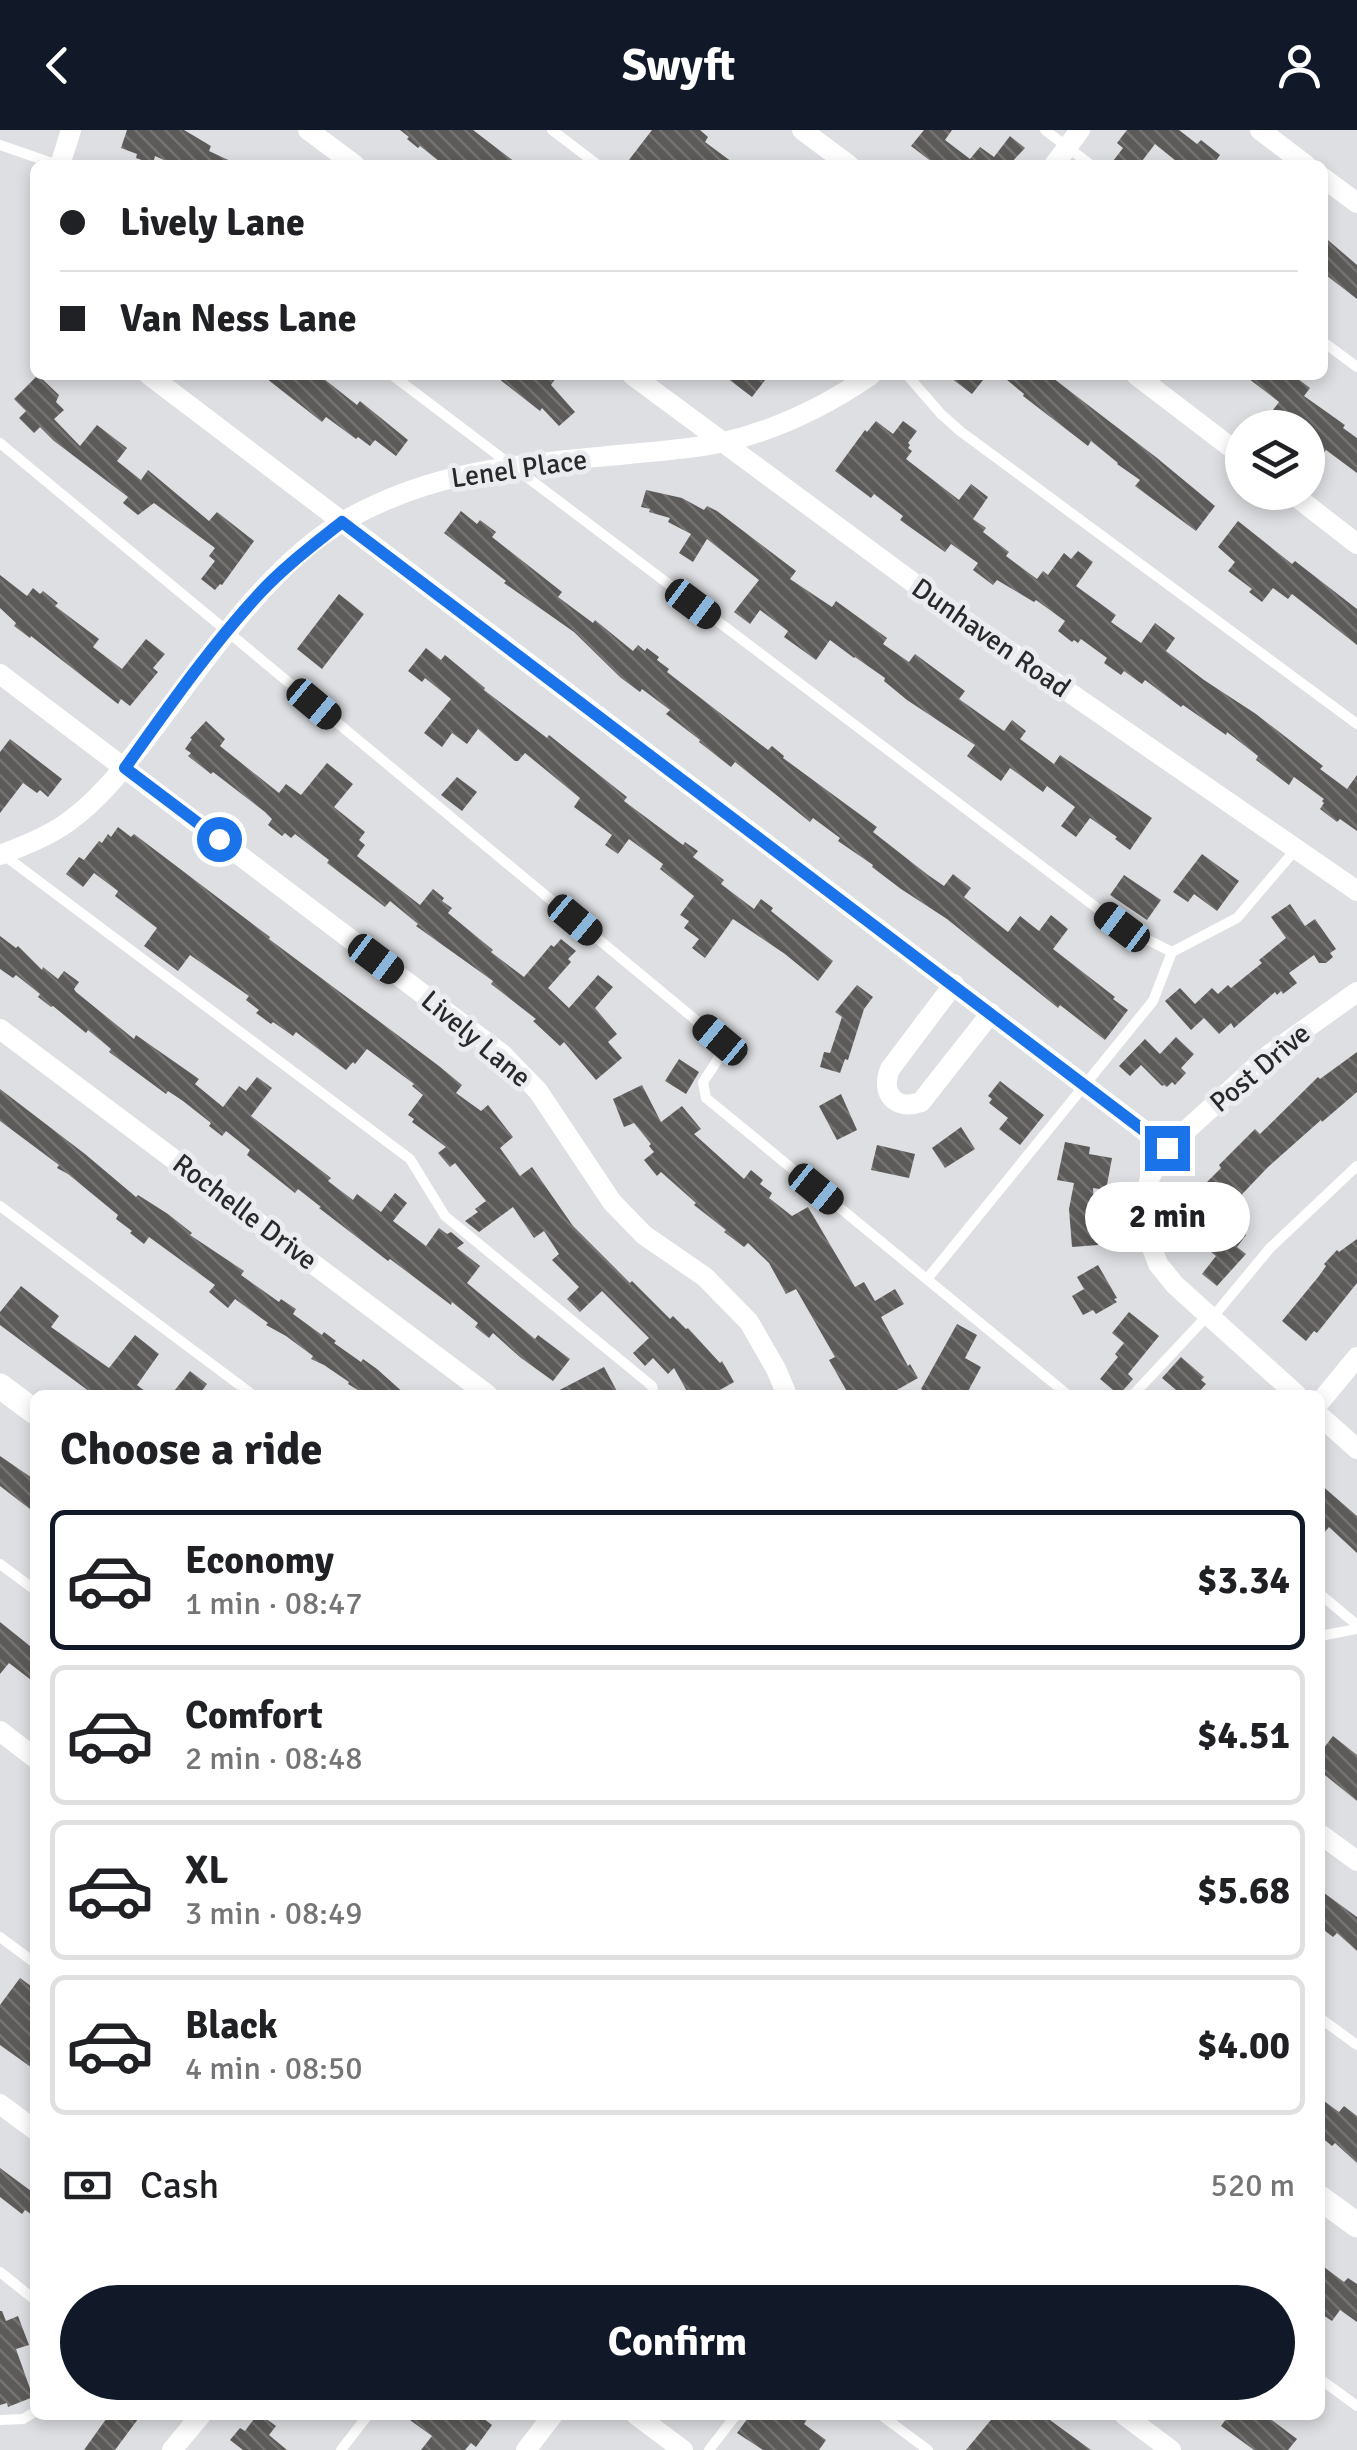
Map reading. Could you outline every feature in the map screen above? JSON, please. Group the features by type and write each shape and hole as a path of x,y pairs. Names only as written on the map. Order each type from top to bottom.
{"street":[{"path":"61,160 71,130"},
{"path":"308,130 348,160"},
{"path":"802,130 842,160"},
{"path":"1260,130 1299,160"},
{"path":"1058,160 1074,138"},
{"path":"1328,181 1357,203"},
{"path":"155,380 1167,1148 1150,1177 1144,1206 1148,1237 1158,1264 1175,1285 1291,1390"},
{"name":"Dunhaven Road","path":"639,380 957,615 1357,891"},
{"name":"Lenel Place","path":"1,854 66,824 92,803 125,768 226,631 304,551 342,522 418,487 453,476 510,465 722,443 812,411 864,380"},
{"path":"1143,380 1225,443"},
{"path":"1313,510 1357,544"},
{"name":"Lively Lane","path":"0,674 502,1054 538,1091 612,1202 644,1235 704,1276 749,1322 785,1390"},
{"path":"954,984 890,1069 886,1084 892,1098 906,1106 921,1102 991,1013"},
{"name":"Post Drive","path":"1167,1148 1270,1054 1357,992"},
{"name":"Rochelle Drive","path":"0,1029 481,1390"},
{"path":"1325,1396 1357,1357"},
{"path":"0,1386 30,1408"},
{"path":"1325,1420 1357,1449"},
{"path":"0,1732 30,1754"},
{"path":"1325,1838 1357,1861"},
{"path":"0,2104 30,2126"},
{"path":"1325,2202 1357,2225"},
{"path":"176,2449 197,2420"},
{"path":"526,2450 549,2420"},
{"path":"643,2420 683,2450"},
{"path":"1131,2420 1171,2450"}],"lane":[{"path":"552,130 591,160"},
{"path":"1045,130 1074,138 1088,160"},
{"path":"0,145 44,160"},
{"path":"1328,345 1357,367"},
{"path":"399,380 1122,927 1172,952"},
{"path":"911,380 960,430 1357,724"},
{"path":"0,444 720,1040 722,1049 703,1082 706,1098 1062,1390"},
{"path":"927,1280 1152,1001 1172,952 1236,918 1296,850"},
{"path":"1,854 410,1158 444,1216 653,1390"},
{"path":"1138,1390 1210,1317 1270,1248 1357,1166"},
{"path":"0,1206 246,1390"},
{"path":"0,1564 30,1586"},
{"path":"1325,1598 1357,1627"},
{"path":"1325,1635 1357,1627"},
{"path":"0,1936 30,1959"},
{"path":"1325,2022 1357,2046"},
{"path":"0,2272 30,2296"},
{"path":"1325,2383 1357,2406"},
{"path":"0,2420 30,2415"},
{"path":"341,2450 364,2420"},
{"path":"710,2450 732,2420"},
{"path":"888,2420 928,2450"}],"building":[{"path":"127,130 184,130 211,146 209,151 228,160 164,160 155,156 154,160 142,160 121,148"},
{"path":"400,130 473,130 512,160 438,160"},
{"path":"652,130 700,130 708,137 705,142 729,160 629,160"},
{"path":"924,130 952,130 945,140 970,159 980,147 994,157 1010,136 1025,148 1014,160 929,160 911,146"},
{"path":"1127,130 1179,130 1220,155 1216,160 1175,160 1155,144 1143,160 1114,160 1123,148 1117,143"},
{"path":"1328,240 1357,265 1357,299 1328,277"},
{"path":"33,380 43,380 59,395 56,402 64,410 54,419 80,446 97,425 127,448 117,461 141,480 148,470 209,521 217,512 254,541 222,585 215,590 201,579 215,561 209,556 215,548 154,503 138,515 123,503 128,497 40,427 34,433 19,418 26,411 14,399"},
{"path":"268,380 325,380 357,405 360,401 408,440 396,456 375,440 370,446 356,439 326,417 322,422"},
{"path":"500,380 554,380 551,385 575,412 559,426 542,408 540,411"},
{"path":"730,380 765,380 752,397"},
{"path":"954,380 983,380 972,394"},
{"path":"1007,380 1056,380 1215,506 1196,531 1135,486 1140,480 1091,441 1088,446"},
{"path":"1250,380 1300,380 1310,388 1304,396 1324,410 1273,410 1279,402"},
{"path":"1325,411 1357,438 1357,473 1326,450"},
{"path":"876,421 893,434 903,421 917,431 908,443 912,451 906,459 959,500 971,484 988,497 973,519 1009,552 1006,556 1037,579 1043,571 1048,575 1064,553 1071,559 1078,551 1093,562 1076,586 1116,615 1111,622 1141,643 1155,623 1175,638 1166,651 1256,714 1323,766 1320,769 1347,789 1357,775 1357,831 1320,809 1324,799 1294,777 1289,785 1227,732 1226,735 1181,707 1145,680 1142,684 1124,671 1121,675 1104,663 1107,658 1081,639 1072,642 1058,631 1065,621 1036,600 997,580 993,585 973,570 978,563 951,544 945,552 900,520 903,516 874,494 871,498 835,471"},
{"path":"646,490 717,511 796,571 790,579 832,607 836,601 887,638 883,644 909,662 915,654 965,691 959,699 1004,731 1012,720 1026,731 1020,739 1054,764 1060,755 1152,818 1130,850 1090,818 1076,837 1061,826 1075,807 1047,786 1043,792 1010,768 1001,781 967,756 975,745 907,700 885,678 830,640 816,660 784,637 788,631 760,610 750,624 734,612 759,580 707,539 693,562 679,553 691,534 668,522 670,518 641,507"},
{"path":"461,511 496,532 492,537 562,592 558,597 633,651 638,645 659,657 657,660 669,669 667,672 877,827 873,832 928,875 944,886 953,874 971,888 964,897 1008,932 1020,916 1039,931 1051,915 1068,929 1053,949 1128,1010 1105,1040 872,867 813,818 810,822 735,762 731,767 666,714 670,710 621,678 574,632 504,583 444,533"},
{"path":"1238,521 1357,609 1357,645 1292,594 1288,599 1273,588 1262,602 1228,571 1235,562 1218,547"},
{"path":"0,575 27,596 33,588 40,594 43,591 58,603 55,606 99,639 93,647 122,669 146,639 165,654 153,668 158,672 130,706 121,699 118,704 14,626 16,623 0,608"},
{"path":"339,594 364,614 322,669 297,649"},
{"path":"426,648 441,660 445,655 484,690 627,797 624,801 683,845 685,842 698,851 693,857 754,909 761,899 773,908 771,911 833,961 818,981 733,919 705,958 692,948 699,939 684,928 689,921 680,915 694,896 660,869 663,864 629,839 618,854 605,845 612,835 574,807 580,798 525,753 515,761 478,729 467,744 452,733 442,747 424,733 451,699 425,678 422,682 408,671"},
{"path":"206,721 225,739 220,746 279,793 286,784 301,795 327,763 353,784 334,807 365,832 359,840 365,845 357,856 420,905 433,889 452,908 448,913 524,977 561,939 576,951 548,988 569,1008 598,975 613,987 595,1008 617,1034 608,1042 622,1058 596,1080 564,1042 560,1046 533,1021 536,1019 491,984 493,981 416,926 390,901 385,907 295,834 291,838 285,833 282,836 268,825 272,819 265,812 188,756 191,753 185,749 190,738"},
{"path":"10,739 62,779 48,797 23,783 0,813 0,752"},
{"path":"457,777 477,792 462,811 441,795"},
{"path":"118,827 131,837 134,834 439,1066 462,1085 456,1093 481,1111 488,1105 513,1137 500,1148 520,1176 532,1167 573,1226 670,1319 673,1316 688,1328 722,1361 734,1382 720,1390 686,1390 674,1368 668,1374 653,1358 645,1366 633,1353 649,1338 602,1291 580,1312 567,1299 579,1287 552,1260 559,1254 544,1231 534,1238 513,1207 479,1232 465,1221 486,1201 455,1163 450,1167 438,1153 446,1147 412,1122 414,1119 408,1115 423,1095 367,1049 346,1070 296,1032 293,1036 256,1013 259,1010 246,1000 249,996 190,955 178,971 144,946 157,928 115,896 118,891 94,873 83,887 66,874 79,857 84,860 99,841 102,843 108,834 111,837"},
{"path":"1202,854 1239,881 1217,911 1194,894 1188,902 1173,892"},
{"path":"1124,875 1161,900 1147,920 1110,895"},
{"path":"1290,904 1305,926 1315,919 1336,949 1330,953 1333,957 1319,963 1314,955 1289,973 1297,983 1283,994 1275,992 1234,1028 1231,1023 1219,1034 1204,1018 1191,1030 1165,1001 1180,988 1195,1004 1212,988 1218,994 1228,985 1231,988 1286,938 1271,917"},
{"path":"0,936 18,946 42,970 43,967 58,979 64,971 79,982 76,992 134,1039 136,1035 199,1079 195,1084 223,1107 239,1086 246,1091 257,1077 272,1088 251,1116 353,1200 357,1194 381,1212 395,1193 407,1203 393,1221 426,1246 439,1228 447,1234 451,1232 464,1243 457,1248 480,1266 467,1283 535,1339 538,1335 570,1359 553,1381 493,1333 489,1338 475,1327 478,1323 452,1302 451,1305 388,1261 298,1189 295,1193 247,1155 250,1150 226,1131 222,1136 183,1101 168,1091 166,1094 109,1052 111,1049 88,1030 86,1033 38,997 40,994 16,975 13,978 0,969"},
{"path":"857,985 873,997 864,1009 848,1060 845,1059 840,1073 820,1067 824,1052 830,1053 842,1017 835,1012"},
{"path":"1176,1037 1194,1054 1181,1068 1186,1073 1175,1085 1172,1082 1162,1086 1141,1065 1130,1076 1119,1066 1145,1039 1160,1054"},
{"path":"1357,1052 1357,1092 1268,1167 1227,1210 1240,1220 1236,1227 1246,1235 1237,1247 1246,1254 1217,1286 1202,1274 1216,1256 1192,1237 1207,1213 1200,1208 1215,1189 1207,1182 1255,1129 1260,1134 1318,1077"},
{"path":"679,1059 699,1072 686,1094 665,1081"},
{"path":"1000,1081 1044,1115 1020,1145 999,1129 1008,1118 989,1103 992,1099 988,1096"},
{"path":"642,1085 661,1122 682,1106 701,1129 694,1134 744,1179 751,1170 772,1193 769,1198 792,1216 808,1207 855,1287 864,1282 875,1301 895,1289 904,1304 881,1317 918,1378 897,1390 846,1390 829,1360 835,1357 796,1289 786,1294 769,1263 748,1243 744,1247 724,1232 661,1172 657,1176 644,1160 654,1152 651,1144 634,1123 624,1127 613,1099"},
{"path":"0,1089 136,1197 168,1214 190,1235 244,1271 241,1275 296,1309 293,1314 322,1335 324,1332 361,1362 363,1359 400,1390 358,1390 235,1299 228,1308 209,1292 215,1285 149,1237 144,1244 116,1219 118,1215 0,1121"},
{"path":"841,1094 857,1130 837,1140 819,1106"},
{"path":"961,1127 975,1149 945,1168 932,1148"},
{"path":"1065,1142 1090,1147 1089,1154 1112,1158 1106,1190 1093,1188 1095,1223 1103,1222 1104,1238 1098,1239 1098,1245 1072,1247 1069,1209 1074,1183 1057,1180"},
{"path":"877,1145 915,1154 909,1178 871,1170"},
{"path":"1357,1239 1357,1283 1306,1341 1282,1321 1319,1276 1324,1264 1337,1250"},
{"path":"1098,1265 1117,1302 1096,1314 1093,1310 1083,1315 1072,1296 1084,1289 1077,1277"},
{"path":"21,1286 59,1316 51,1327 109,1368 135,1335 159,1354 137,1385 144,1390 87,1390 0,1325 0,1312"},
{"path":"1129,1312 1159,1336 1128,1374 1133,1379 1123,1390 1113,1390 1100,1379 1124,1343 1112,1333"},
{"path":"957,1324 977,1335 965,1358 981,1367 969,1390 921,1389"},
{"path":"1181,1357 1204,1377 1201,1380 1206,1384 1201,1390 1176,1390 1162,1378"},
{"path":"604,1367 616,1390 560,1390"},
{"path":"190,1371 207,1384 203,1390 175,1390"},
{"path":"0,1456 30,1477 30,1509 0,1486"},
{"path":"1325,1488 1357,1516 1357,1553 1329,1527 1325,1532"},
{"path":"0,1622 30,1646 30,1679 9,1663 0,1674"},
{"path":"1333,1736 1357,1755 1357,1801 1325,1775 1325,1746"},
{"path":"1325,1894 1357,1917 1357,1951 1337,1933 1333,1937 1325,1931"},
{"path":"20,1978 30,1985 30,2066 0,2045 0,2005"},
{"path":"1325,2102 1339,2112 1344,2106 1357,2116 1357,2163 1335,2143 1332,2146 1325,2140"},
{"path":"0,2168 30,2190 30,2214 25,2210 22,2214 0,2197"},
{"path":"1325,2268 1344,2282 1348,2278 1357,2284 1357,2322 1340,2310 1332,2321 1325,2316"},
{"path":"2,2311 6,2321 18,2316 29,2345 16,2349 30,2398 8,2407 7,2403 0,2405"},
{"path":"105,2420 137,2420 115,2450 84,2450"},
{"path":"253,2420 268,2420 276,2426 269,2435 287,2450 243,2450 230,2440 240,2428 245,2431"},
{"path":"410,2420 486,2420 492,2425 476,2447 471,2443 465,2450 421,2450 432,2436"},
{"path":"746,2420 807,2420 804,2424 826,2440 819,2450 763,2450 737,2433"},
{"path":"991,2420 1050,2420 1091,2450 966,2450"},
{"path":"1225,2420 1272,2420 1297,2439 1288,2450 1254,2450 1221,2426"}],"route":[{"path":"219,839 125,768 226,631 304,551 342,522 1167,1148"}]}
